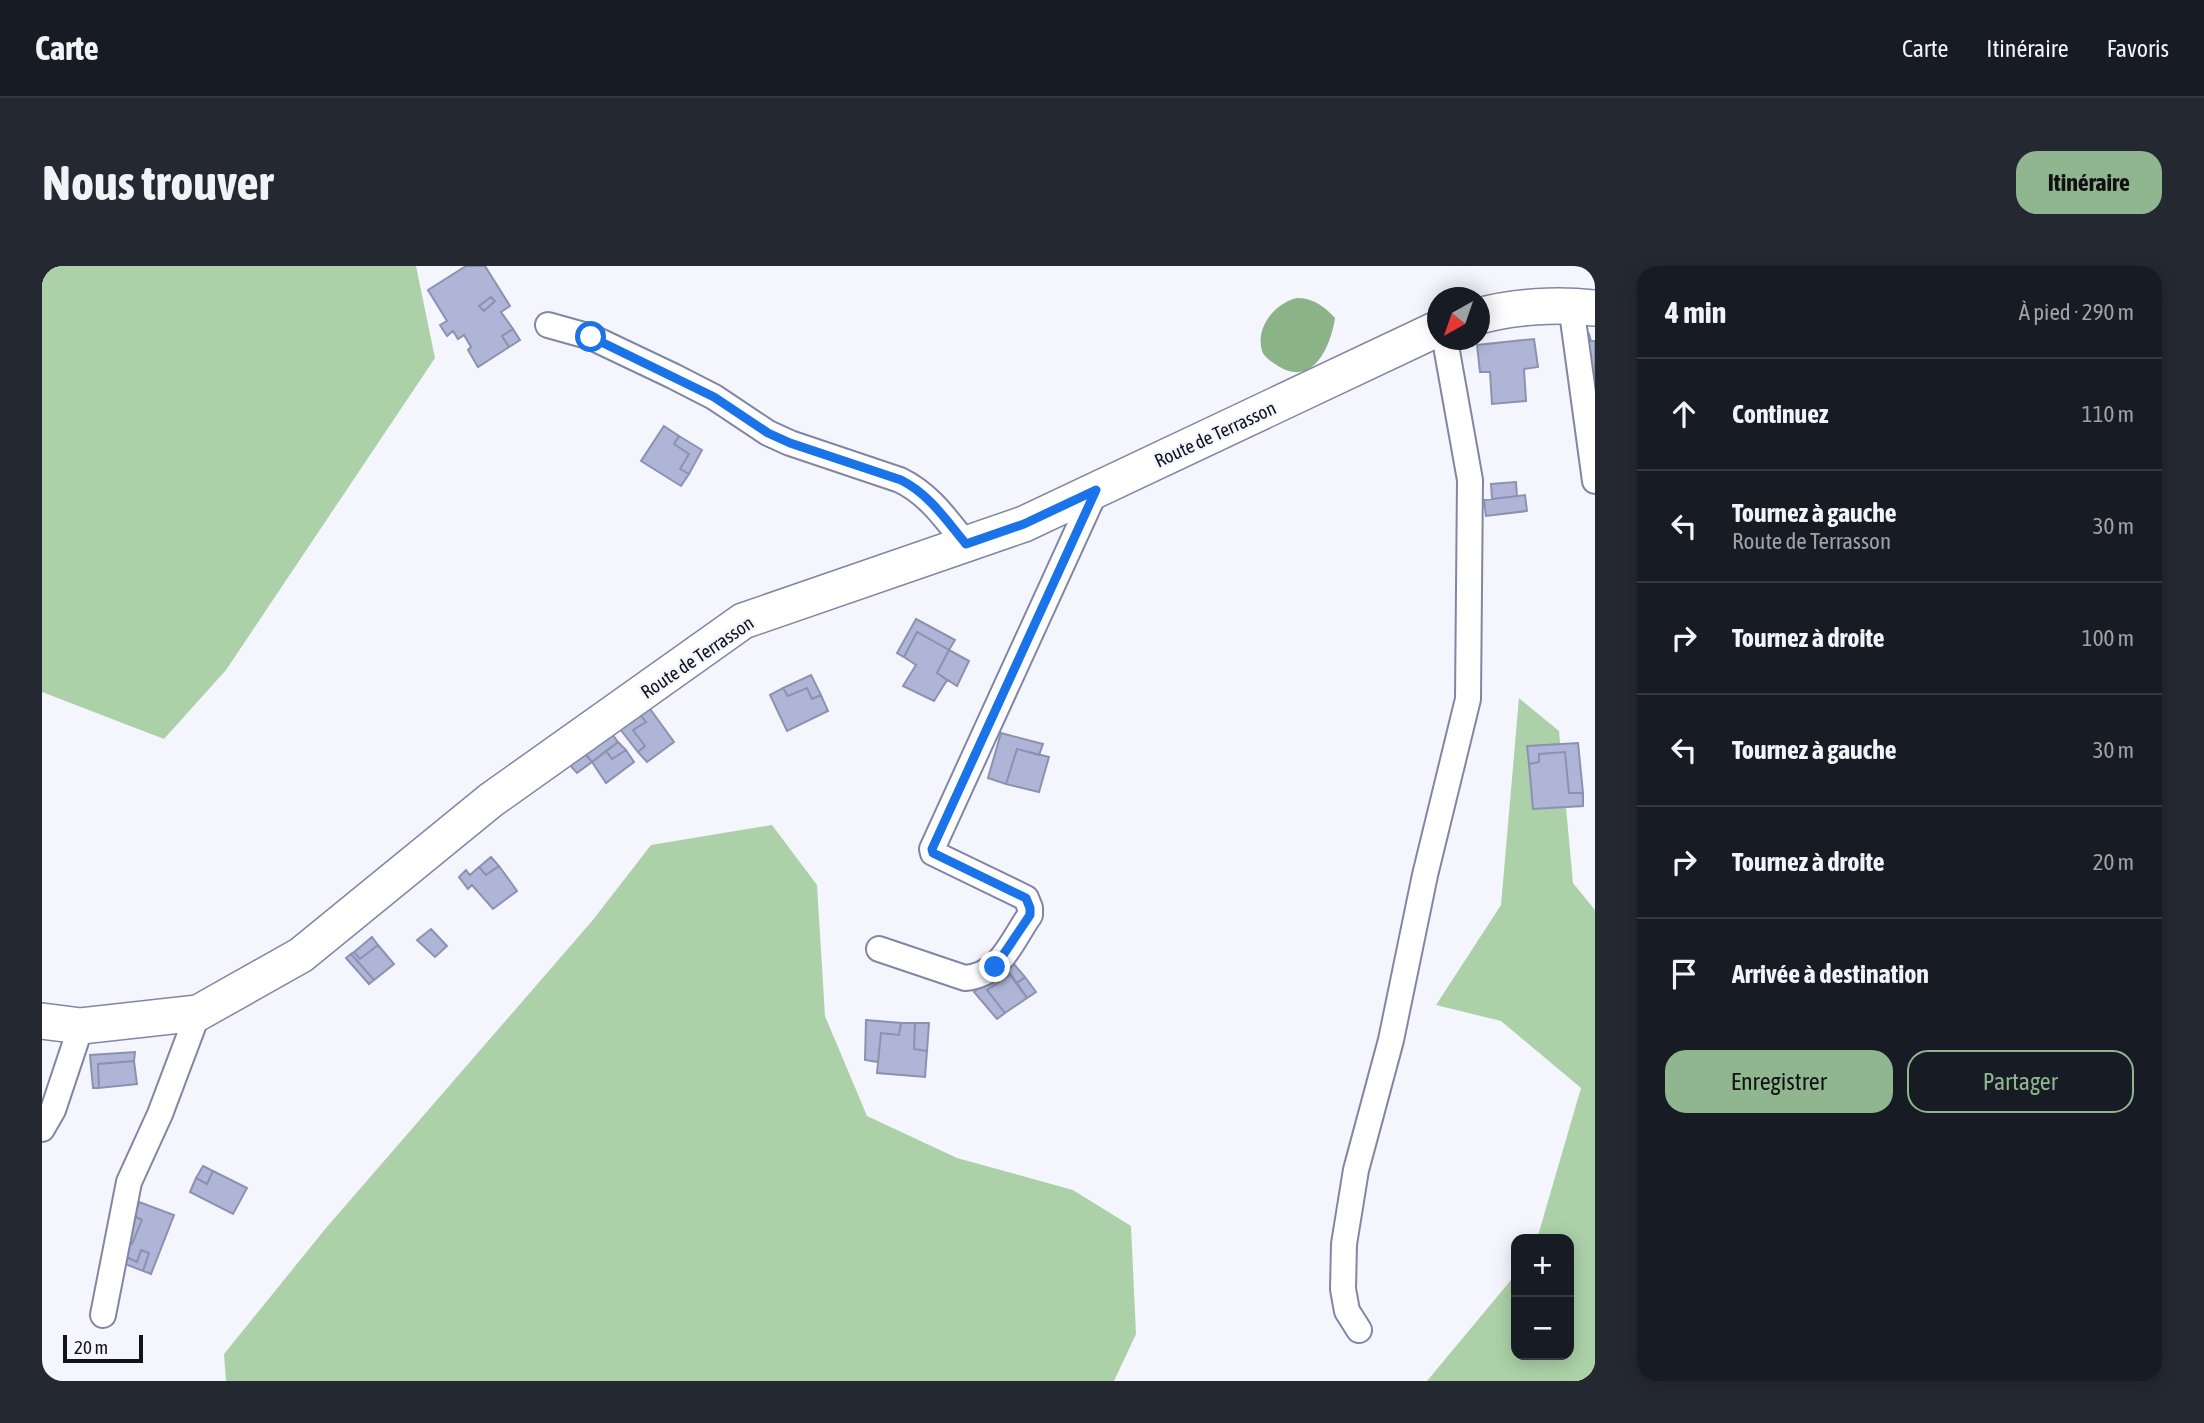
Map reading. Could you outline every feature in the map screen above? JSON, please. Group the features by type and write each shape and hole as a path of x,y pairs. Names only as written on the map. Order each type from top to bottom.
{"street":[{"path":"1490,313 1583,307 1595,481"},
{"path":"548,325 591,337 662,370 714,397 768,433 790,443 915,487 930,500 966,544"},
{"name":"Route de Terrasson","path":"42,1021 81,1026 198,1013 301,955 491,800 743,621 1024,524 1427,334"},
{"path":"1359,1330 1347,1311 1343,1289 1344,1244 1356,1170 1391,1040 1424,875 1468,699 1470,480 1447,350"},
{"path":"879,949 965,978 976,977 995,967 1030,915 1026,898 933,853 932,849 1096,490"},
{"path":"103,1315 129,1182 160,1114 198,1013"},
{"path":"42,1129 53,1110 81,1026"}],"shaded area":[{"path":"42,266 416,266 435,358 226,670 164,739 42,692"},
{"path":"1297,298 1318,304 1335,318 1329,340 1318,361 1301,372 1290,371 1271,362 1262,351 1261,342 1261,333 1269,317 1281,305"},
{"path":"1519,698 1559,731 1573,883 1595,910 1595,1381 1427,1381 1511,1280 1511,1360 1574,1360 1574,1234 1538,1234 1581,1088 1501,1021 1436,1005 1501,905"},
{"path":"772,825 817,885 825,1016 867,1116 957,1158 1073,1190 1131,1226 1136,1334 1114,1381 226,1381 224,1354 326,1228 592,921 651,845"}],"building":[{"path":"466,266 485,266 510,306 501,312 513,329 502,336 509,347 478,367 468,350 471,347 464,335 458,339 453,331 447,336 440,325 447,321 428,290","holes":["491,297 495,301 484,311 479,306"]},
{"path":"491,297 495,301 484,311 479,306"},
{"path":"513,329 520,340 509,347 502,336"},
{"path":"1589,334 1591,341 1595,341 1595,378 1583,379 1578,336"},
{"path":"1534,339 1538,367 1524,369 1526,401 1492,404 1490,372 1480,372 1478,350 1490,350 1490,344"},
{"path":"664,426 679,436 674,444 689,454 680,469 689,474 681,486 641,461"},
{"path":"679,436 702,450 689,474 680,469 689,454 674,444"},
{"path":"1516,482 1517,496 1492,499 1491,484"},
{"path":"1525,495 1527,511 1486,516 1484,500"},
{"path":"916,619 955,640 949,650 917,632 904,657 897,653"},
{"path":"917,632 949,650 937,673 947,680 934,701 903,686 916,665 904,657"},
{"path":"949,650 969,661 957,686 937,673"},
{"path":"811,675 821,695 812,699 807,688 788,696 783,688"},
{"path":"783,688 788,696 807,688 812,699 821,695 828,711 787,731 770,695"},
{"path":"648,706 674,742 647,762 638,752 645,746 633,730 646,722 639,713"},
{"path":"639,713 646,722 633,730 645,746 638,752 620,729"},
{"path":"609,730 618,742 592,762 583,751"},
{"path":"1001,733 1043,744 1039,755 1017,749 1006,784 988,778"},
{"path":"618,742 626,750 612,759 606,751"},
{"path":"1578,743 1583,793 1569,793 1565,752 1539,754 1539,762 1529,764 1527,746"},
{"path":"1017,749 1049,757 1039,792 1006,784"},
{"path":"582,750 592,762 577,773 567,762"},
{"path":"626,750 634,762 606,783 592,762 606,751 612,759"},
{"path":"1565,752 1569,793 1583,793 1583,806 1533,809 1529,764 1539,762 1539,754"},
{"path":"491,857 499,866 486,875 479,867"},
{"path":"499,866 517,891 493,909 472,885 468,889 459,877 466,870 470,875 479,867 486,875"},
{"path":"431,929 447,946 435,957 417,940"},
{"path":"372,937 378,945 360,959 354,952"},
{"path":"378,945 394,964 374,980 351,954 354,952 360,959"},
{"path":"351,954 374,980 369,984 346,958"},
{"path":"1013,963 1025,977 1017,983 1006,968"},
{"path":"1006,968 1010,975 987,990 1005,1013 997,1019 974,992"},
{"path":"1010,975 1027,998 1005,1013 987,990"},
{"path":"1025,977 1036,992 1027,998 1017,983"},
{"path":"866,1020 901,1023 899,1035 881,1033 878,1062 865,1060"},
{"path":"901,1023 915,1023 914,1049 927,1051 925,1077 877,1073 881,1033 899,1035"},
{"path":"915,1023 929,1023 927,1051 914,1049"},
{"path":"135,1052 134,1061 98,1064 99,1088 93,1088 90,1055"},
{"path":"134,1061 137,1084 99,1088 98,1064"},
{"path":"203,1166 213,1171 207,1184 196,1178"},
{"path":"213,1171 247,1188 233,1214 190,1192 196,1178 207,1184"},
{"path":"139,1202 174,1215 151,1274 143,1271 149,1253 141,1250 137,1262 122,1255 127,1242 132,1244 142,1220 134,1216"},
{"path":"134,1216 142,1220 132,1244 127,1242"},
{"path":"141,1250 149,1253 143,1271 120,1262 122,1255 137,1262"}],"route":[{"path":"591,337 714,397 768,433 800,447 915,487 930,500 966,544 1024,524 1096,490 932,849 933,853 1026,898 1029,902 1030,915 995,967"}]}
